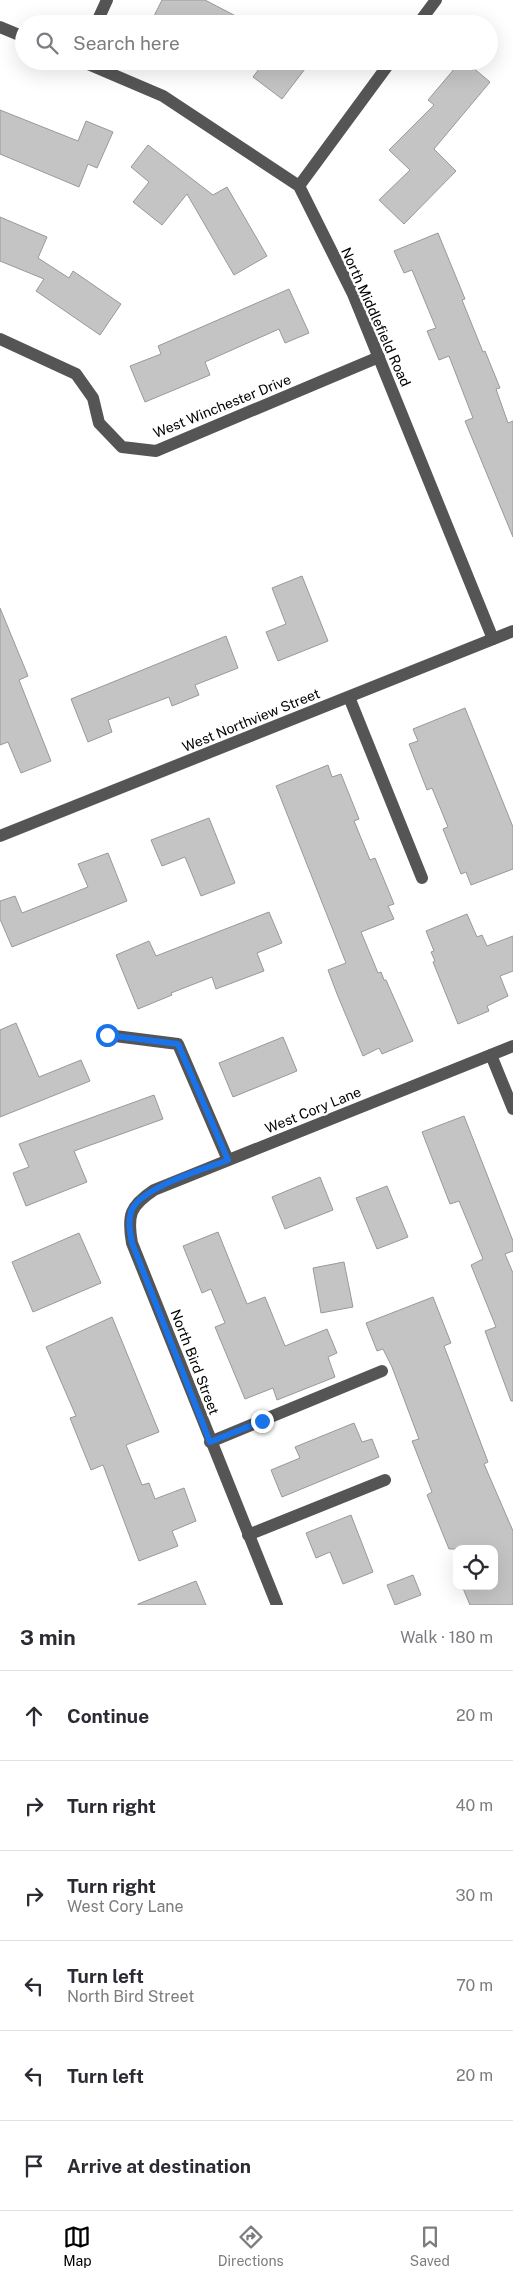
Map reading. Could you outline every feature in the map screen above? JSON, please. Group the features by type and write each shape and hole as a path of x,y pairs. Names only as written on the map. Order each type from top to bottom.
{"street":[{"path":"100,15 107,0"},
{"path":"425,15 436,0"},
{"path":"0,27 15,33"},
{"name":"North Middlefield Road","path":"102,70 163,96 299,186 353,294 493,639"},
{"path":"299,186 383,70"},
{"name":"West Winchester Drive","path":"0,339 76,374 93,398 99,424 122,448 156,451 378,358"},
{"name":"West Northview Street","path":"0,836 513,631"},
{"path":"349,697 422,878"},
{"path":"107,1035 178,1044 228,1160"},
{"name":"West Cory Lane","path":"131,1210 140,1199 154,1190 513,1046"},
{"path":"491,1055 513,1109"},
{"name":"North Bird Street","path":"131,1210 129,1226 132,1243 276,1605"},
{"path":"210,1442 382,1371"},
{"path":"248,1535 385,1480"}],"building":[{"path":"162,0 205,0 234,15 154,15"},
{"path":"258,70 304,70 282,99 253,77"},
{"path":"453,70 476,70 490,82 434,149 456,171 404,224 379,200 410,170 389,150 434,105 428,100"},
{"path":"0,110 78,141 86,121 113,132 97,168 88,164 79,187 0,154"},
{"path":"148,145 213,195 227,187 267,256 234,275 187,194 162,225 133,202 149,182 131,167"},
{"path":"0,217 47,237 38,258 69,278 73,271 121,304 100,335 36,291 44,279 0,261"},
{"path":"438,233 465,299 462,300 500,388 496,389 508,423 513,421 513,537 465,421 473,418 449,356 439,360 427,331 436,328 412,270 404,273 394,251"},
{"path":"289,289 309,333 285,343 279,329 205,362 210,375 145,402 130,366 161,354 158,346"},
{"path":"302,576 328,641 278,661 266,632 286,624 272,588"},
{"path":"0,608 28,676 19,680 51,761 21,773 8,742 0,745"},
{"path":"226,636 238,668 195,685 199,695 172,706 169,697 108,720 112,732 88,742 71,699"},
{"path":"465,708 513,827 513,869 471,885 466,872 461,874 443,829 448,827 432,788 427,790 409,744 418,741 413,729"},
{"path":"328,765 332,777 341,774 359,819 354,821 370,860 375,858 394,904 388,906 394,919 361,932 378,973 381,972 384,980 386,980 413,1041 382,1054 379,1048 363,1056 337,994 328,970 346,963 276,786"},
{"path":"209,818 235,883 201,896 185,857 162,866 151,840"},
{"path":"108,853 127,901 12,947 0,919 0,901 15,896 22,913 88,887 78,864"},
{"path":"269,912 282,943 257,953 264,971 216,989 212,977 171,993 172,995 138,1009 116,955 149,941 156,956"},
{"path":"467,914 477,937 482,935 487,946 513,936 513,971 500,976 508,996 487,1006 489,1011 458,1024 433,962 435,961 431,952 434,951 426,931"},
{"path":"16,1023 39,1077 81,1060 90,1081 0,1117 0,1030"},
{"path":"283,1037 297,1071 233,1097 219,1063"},
{"path":"154,1095 163,1119 74,1151 87,1182 26,1206 13,1173 29,1167 19,1144"},
{"path":"464,1116 513,1241 513,1251 505,1254 513,1273 513,1401 511,1401 485,1331 496,1327 471,1265 483,1259 459,1201 450,1204 422,1132"},
{"path":"320,1177 333,1210 285,1229 272,1197"},
{"path":"387,1186 408,1237 377,1249 356,1198"},
{"path":"218,1232 247,1304 265,1297 285,1346 327,1329 337,1353 328,1357 335,1377 277,1400 273,1388 245,1399 215,1327 225,1323 211,1289 202,1293 183,1246"},
{"path":"79,1233 101,1283 33,1312 12,1262"},
{"path":"344,1262 353,1307 321,1313 313,1268"},
{"path":"433,1297 451,1343 444,1346 488,1462 484,1464 513,1531 513,1605 470,1605 464,1590 498,1590 498,1545 453,1545 453,1549 449,1549 427,1495 432,1492 412,1441 419,1439 392,1367 383,1349 377,1351 366,1323"},
{"path":"112,1317 159,1432 126,1445 142,1485 149,1483 155,1499 184,1488 196,1521 172,1531 178,1546 139,1561 103,1465 91,1470 70,1418 76,1416 46,1347"},
{"path":"354,1423 362,1442 372,1439 379,1457 282,1497 271,1470 300,1458 295,1447"},
{"path":"351,1515 373,1572 343,1584 330,1552 316,1558 306,1533"},
{"path":"413,1575 421,1595 395,1605 387,1585"},
{"path":"196,1581 206,1605 138,1605 138,1604"}],"route":[{"path":"107,1035 178,1044 228,1160 154,1190 140,1199 131,1210 129,1226 132,1243 210,1442 262,1421"}]}
